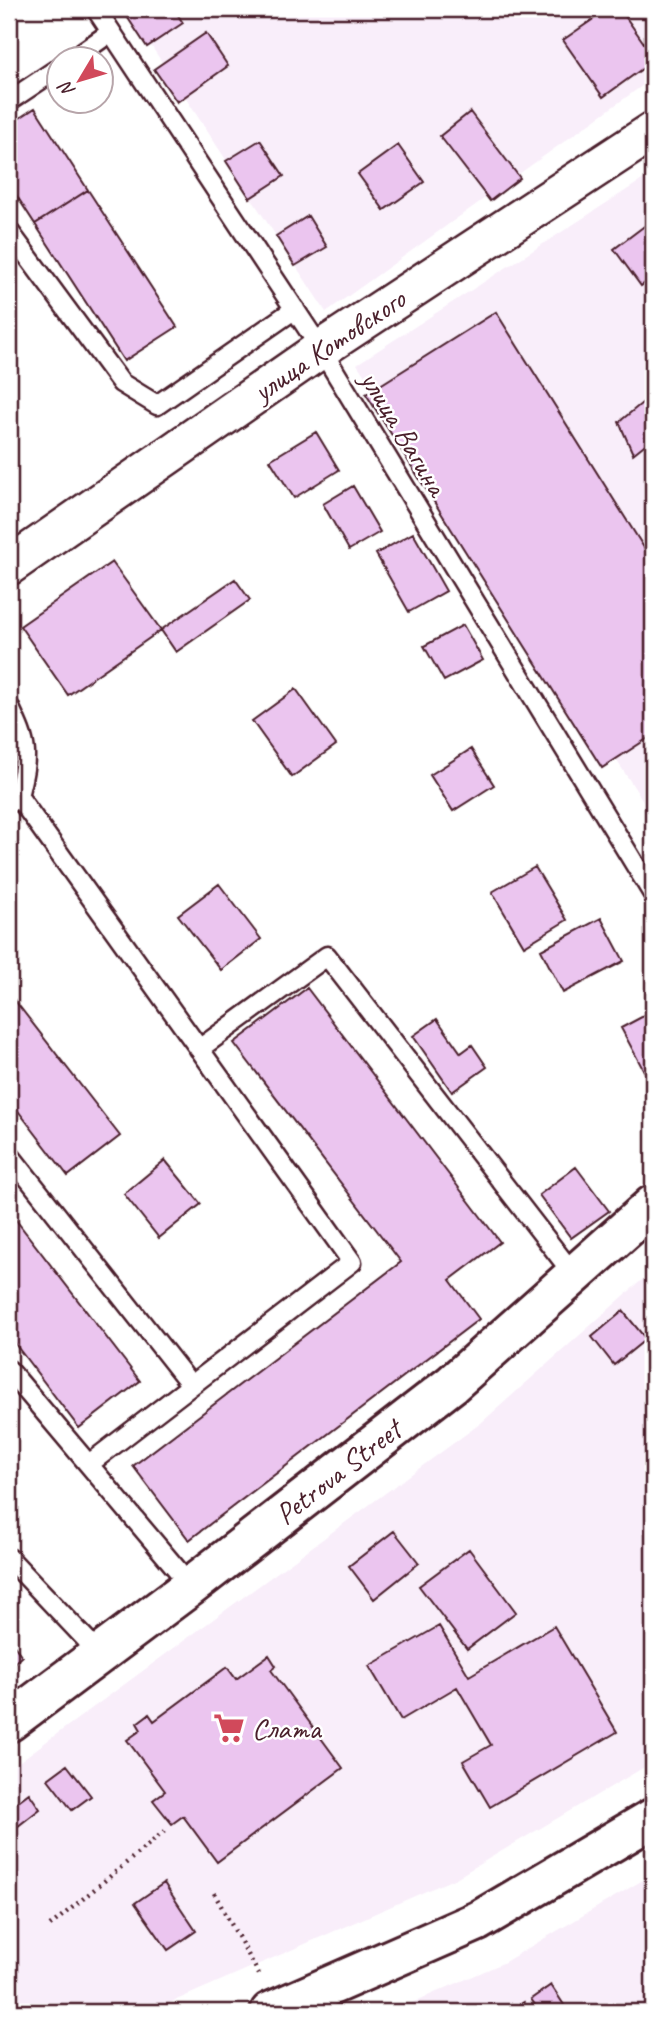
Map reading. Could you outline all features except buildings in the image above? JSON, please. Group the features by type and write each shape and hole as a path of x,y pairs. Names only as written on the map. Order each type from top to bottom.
{"street":[{"name":"улица Котовского","path":"9,566 321,349 653,131"},
{"name":"Petrova Street","path":"9,1722 191,1586 452,1384 653,1205"},
{"path":"274,2010 478,1921 653,1818"}],"lane":[{"name":"улица Вагина","path":"96,9 321,349 653,894"},
{"path":"91,46 111,32"},
{"path":"9,101 46,76"},
{"path":"9,232 121,383 157,405 295,309"},
{"path":"9,706 25,742 25,767 13,800 352,1262 89,1464"},
{"path":"198,1049 327,956 574,1275"},
{"path":"9,1154 191,1385"},
{"path":"9,1370 191,1586"},
{"path":"9,1558 100,1654"}],"path":[{"path":"50,1926 166,1829"},
{"path":"214,1893 274,2010"}],"shaded area":[{"path":"127,9 653,9 653,78 326,312"},
{"path":"653,173 653,816 357,364"},
{"path":"653,1270 653,1762 456,1878 149,2012 9,2012 9,1769 481,1423"},
{"path":"653,1874 653,2012 391,2012 503,1963"}],"place":[{"name":"Слата","path":"229,1728"}]}
